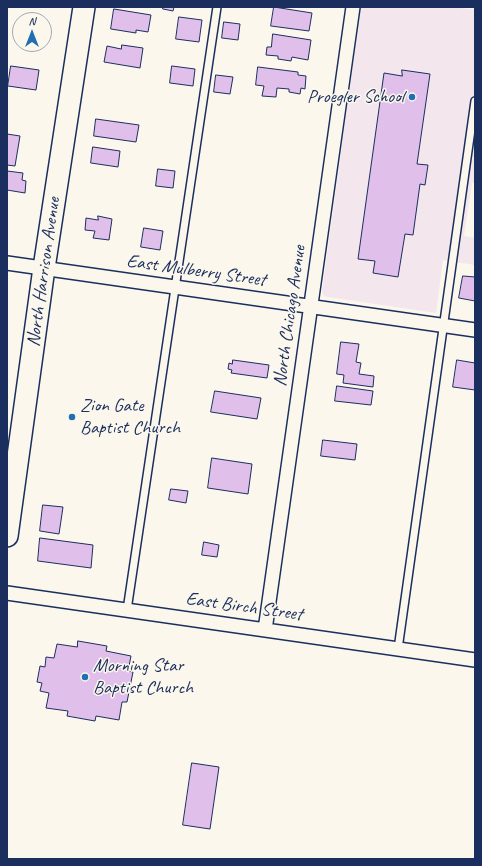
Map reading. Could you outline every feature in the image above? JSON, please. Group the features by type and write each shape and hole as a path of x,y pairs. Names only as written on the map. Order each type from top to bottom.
{"main road":[{"name":"North Harrison Avenue","path":"7,536 44,268 84,7"}],"street":[{"name":"North Chicago Avenue","path":"265,630 353,7"},
{"name":"East Mulberry Street","path":"7,263 475,330"},
{"name":"East Birch Street","path":"7,593 475,660"}],"lane":[{"path":"126,610 217,7"},
{"path":"398,649 475,101"}],"shaded area":[{"name":"Proegler School","path":"361,7 453,7 475,10 475,183 472,183 464,236 475,238 475,265 443,260 436,313 328,297 324,296 322,291"}],"building":[{"path":"163,7 174,7 173,11 163,9"},
{"path":"274,7 312,13 309,31 271,26"},
{"path":"114,9 151,15 148,32 136,30 136,33 111,29"},
{"path":"179,17 202,20 199,42 176,39"},
{"path":"224,22 240,24 238,40 222,38"},
{"path":"273,34 311,40 308,60 292,57 291,61 278,59 278,56 266,55 267,47 271,47"},
{"path":"122,45 143,48 140,68 104,62 107,46 121,49"},
{"path":"11,66 39,70 36,90 8,86"},
{"path":"172,66 195,69 193,86 170,83"},
{"path":"258,67 298,72 298,75 306,76 305,89 301,88 300,94 289,92 289,89 277,88 276,97 262,96 264,86 256,85"},
{"path":"402,70 430,74 417,164 428,165 425,185 420,184 413,235 405,234 398,277 373,273 375,261 358,259 384,73 402,76"},
{"path":"216,75 233,77 230,94 214,92"},
{"path":"96,119 139,125 136,142 94,136"},
{"path":"7,134 20,136 15,166 7,165"},
{"path":"93,147 120,151 118,167 91,163"},
{"path":"158,169 175,171 173,188 156,186"},
{"path":"7,171 23,173 22,180 26,181 25,193 7,190"},
{"path":"98,216 112,219 109,240 93,238 95,231 85,230 86,218 98,220"},
{"path":"144,228 163,231 160,250 141,247"},
{"path":"463,276 475,277 475,301 459,298"},
{"path":"341,342 359,344 356,362 361,363 359,374 374,376 373,387 343,383 344,375 337,374"},
{"path":"233,360 269,365 267,378 231,373 232,370 228,369 229,363 232,364"},
{"path":"457,360 475,363 475,390 453,387"},
{"path":"337,386 373,391 371,405 335,401"},
{"path":"215,391 261,398 257,419 211,412"},
{"path":"323,440 357,444 355,460 321,456"},
{"path":"212,458 252,464 248,494 208,488"},
{"path":"171,489 188,491 186,503 169,500"},
{"path":"43,505 63,507 59,534 40,531"},
{"path":"40,538 93,545 91,568 38,561"},
{"path":"204,542 219,545 217,557 202,555"},
{"name":"Morning Star Baptist Church","path":"78,641 107,646 106,651 131,656 128,671 133,672 127,702 122,702 119,720 96,716 95,721 67,716 68,711 46,708 49,693 40,691 42,683 37,682 40,666 45,667 46,657 54,658 57,644 77,647"},
{"path":"192,763 219,767 210,829 183,825"}],"place":[{"name":"Proegler School","path":"412,97"},
{"name":"Zion Gate Baptist Church","path":"72,417"},
{"name":"Morning Star Baptist Church","path":"85,677"}]}
